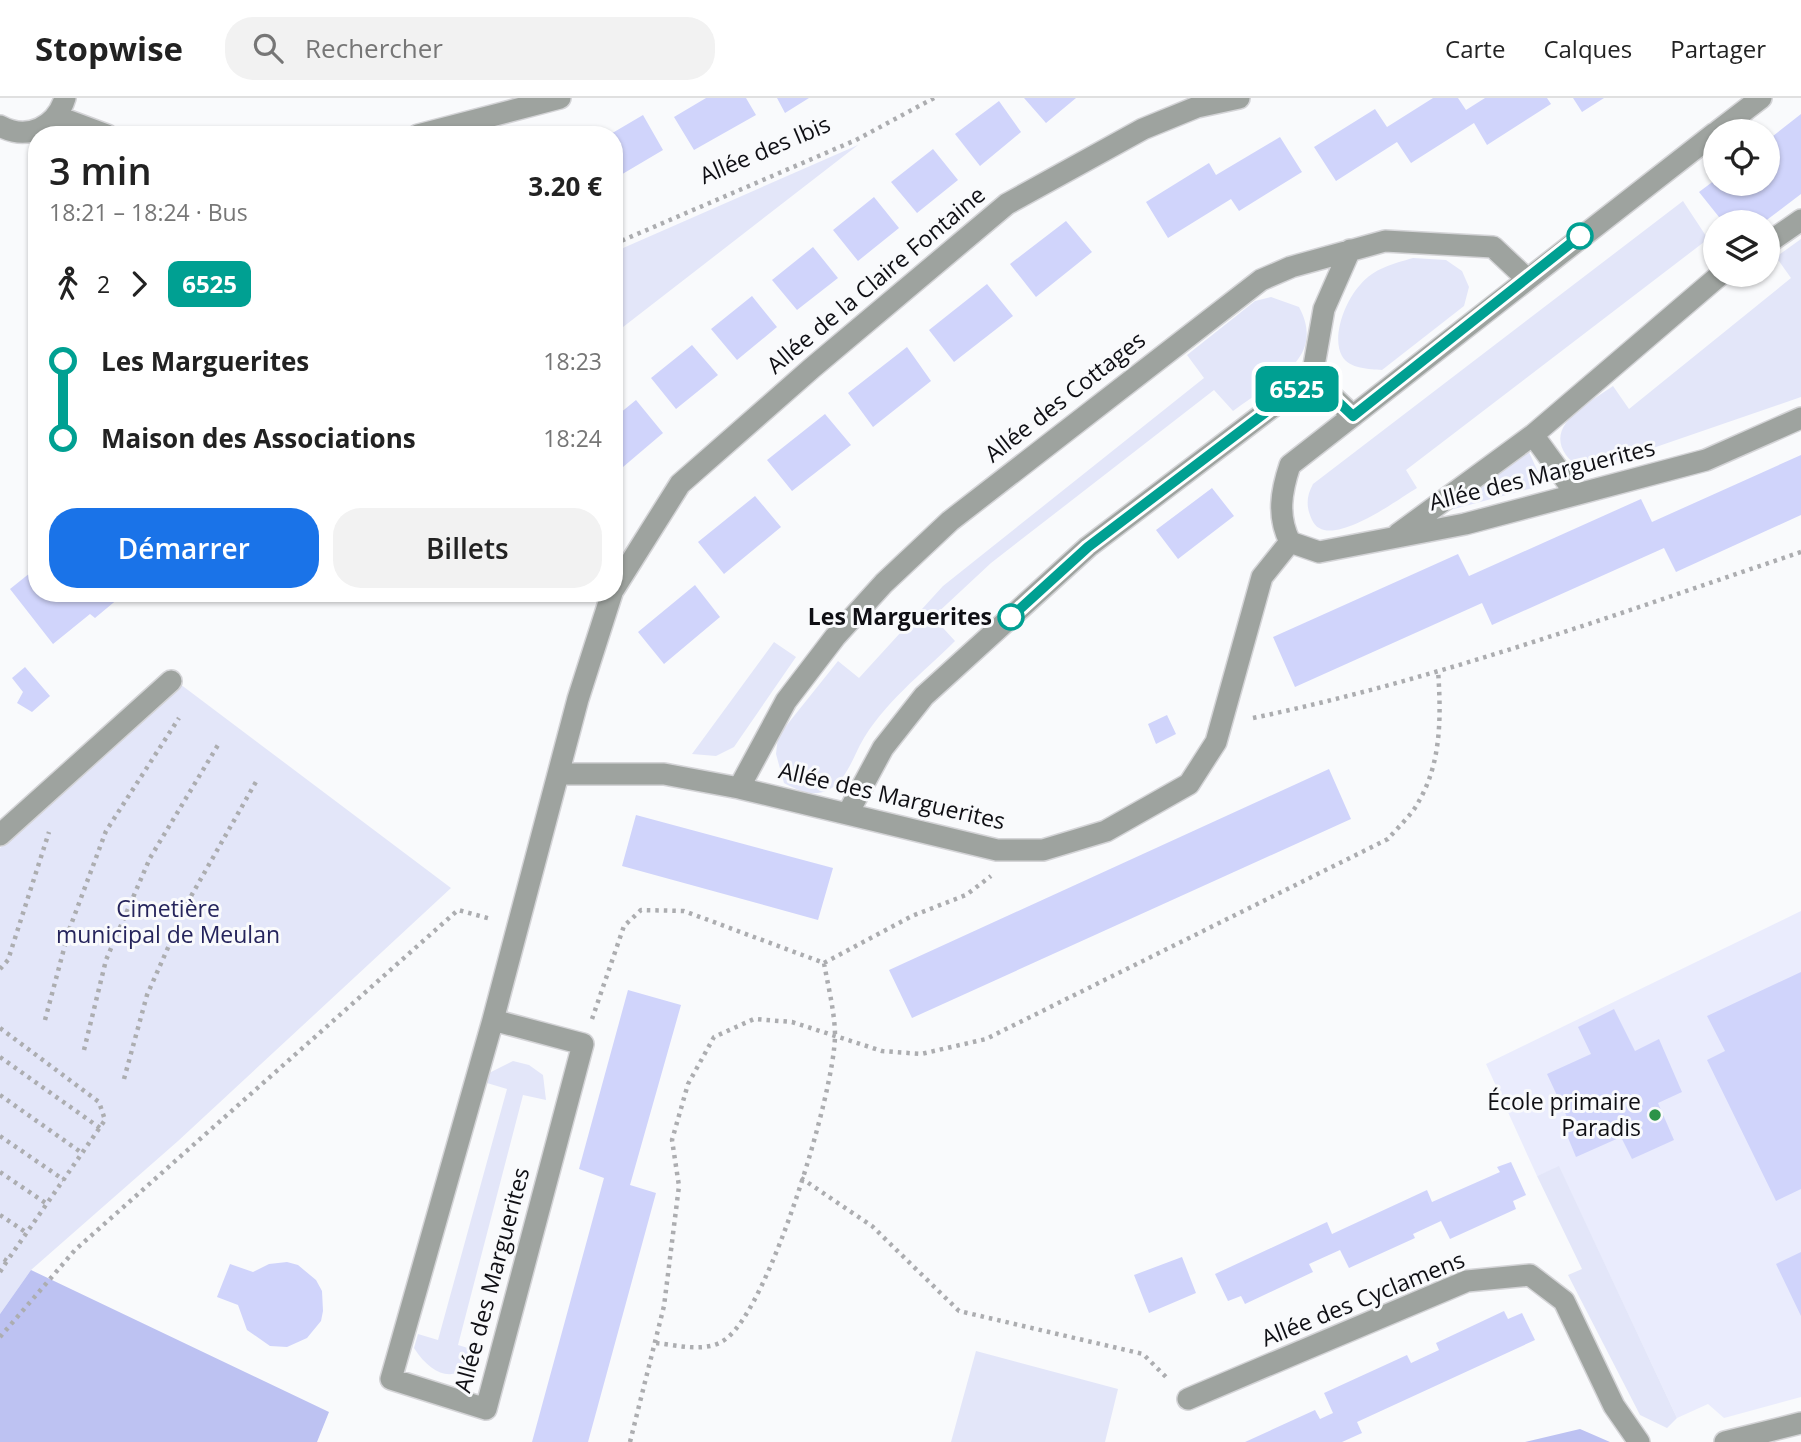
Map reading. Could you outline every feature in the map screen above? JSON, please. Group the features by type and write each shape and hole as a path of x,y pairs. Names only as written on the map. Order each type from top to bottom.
{"street":[{"path":"453,126 561,98"},
{"name":"Allée de la Claire Fontaine","path":"623,575 680,484 811,368 1007,204 1196,102 1239,98"},
{"path":"1733,119 1761,98"},
{"path":"40,126 61,107 92,126"},
{"path":"3,129 28,131"},
{"path":"1290,542 1284,529 1281,510 1282,488 1290,466 1526,278 1703,142"},
{"path":"1780,235 1801,220"},
{"name":"Allée des Cottages","path":"738,788 786,701 835,636 950,521 1261,280 1291,267 1385,241 1493,247 1526,278"},
{"path":"848,813 883,748 925,696 1088,547 1312,377 1324,309 1350,250"},
{"path":"1392,539 1533,435 1706,287"},
{"path":"1312,377 1353,416"},
{"name":"Allée des Marguerites","path":"583,1044 486,1409 391,1379 520,926 559,774 664,774 848,813 997,850 1043,850 1107,831 1189,784 1216,741 1262,577 1290,542 1319,552 1465,524 1706,460 1801,418"},
{"path":"1533,435 1576,494"},
{"name":"Allée de la Claire Fontaine","path":"559,774 578,699 609,602"},
{"path":"0,835 171,681"},
{"path":"493,1020 583,1044"},
{"name":"Allée des Cyclamens","path":"1188,1399 1467,1281 1530,1275 1564,1301 1614,1406 1639,1442"},
{"path":"1725,1442 1801,1423"}],"path":[{"name":"Allée des Ibis","path":"623,240 856,140 934,98"},
{"path":"1221,724 1303,707 1516,648 1801,552"},
{"path":"630,1442 664,1306 679,1186 672,1140 688,1084 714,1037 754,1019 792,1022 882,1051 921,1054 986,1040 1388,839 1419,802 1434,762 1442,719 1438,670"},
{"path":"46,1020 69,930 106,831 179,718"},
{"path":"84,1049 106,960 144,871 218,744"},
{"path":"124,1079 147,995 190,898 257,780"},
{"path":"0,969 8,960 51,827"},
{"path":"583,1044 624,926 641,910 684,911 824,963 912,916 966,895 1026,850"},
{"path":"0,1337 75,1250 458,910 520,926"},
{"path":"656,1343 705,1348 727,1339 749,1314 780,1247 829,1086 835,1035 824,963"},
{"path":"0,1028 99,1102 105,1120 0,1272"},
{"path":"0,1057 100,1128"},
{"path":"0,1095 83,1153"},
{"path":"0,1136 64,1180"},
{"path":"0,1171 47,1204"},
{"path":"801,1178 872,1226 959,1311 1143,1354 1188,1399"},
{"path":"0,1215 27,1233"},
{"path":"0,1256 7,1261"}],"shaded area":[{"name":"École primaire Paradis","path":"1801,911 1801,1397 1724,1418 1708,1404 1677,1418 1559,1167 1537,1176 1486,1064"},
{"path":"31,1270 329,1412 317,1442 0,1442 0,1314"},
{"path":"1580,1429 1610,1442 1525,1442"}],"green space":[{"path":"858,145 623,327 623,248"},
{"path":"1683,201 1703,231 1703,243 1406,470 1417,488 1363,520 1332,530 1320,529 1312,520 1308,502 1313,484"},
{"path":"1801,239 1801,397 1595,468 1579,465 1566,455 1561,444 1561,433 1565,424 1583,407 1613,386 1629,409 1791,278 1780,263 1780,254"},
{"path":"1413,258 1446,260 1462,271 1469,287 1464,306 1382,370 1350,364 1342,356 1338,339 1350,300 1371,274"},
{"path":"1271,297 1299,307 1306,326 1306,342 1300,356 1290,368 1233,411 1214,390 991,563 933,617 955,641 880,716 840,781 830,789 818,793 801,791 784,783 776,754 778,736 838,661 859,678 943,586 1204,378 1187,355 1255,301"},
{"path":"1528,450 1544,485 1450,510"},
{"path":"774,642 796,657 734,747 716,756 692,754"},
{"name":"Cimetière municipal de Meulan","path":"180,684 451,888 178,1141 31,1270 0,1314 0,848"},
{"path":"513,1061 529,1065 543,1075 546,1100 523,1095 458,1345 481,1352 464,1370 447,1374 438,1372 414,1348 418,1334 438,1340 507,1089 487,1083 489,1073"},
{"path":"1559,1166 1677,1418 1667,1428 1640,1415 1568,1275 1582,1269 1537,1176"},
{"path":"976,1351 1118,1389 1105,1442 951,1442"}],"building":[{"path":"706,98 746,98 756,115 694,150 674,117"},
{"path":"777,98 809,98 785,113"},
{"path":"1024,98 1076,98 1046,123"},
{"path":"1433,98 1458,98 1466,110 1485,98 1547,98 1551,104 1487,145 1474,123 1411,163 1397,142 1336,181 1314,147 1375,109 1387,127"},
{"path":"1573,98 1604,98 1582,112"},
{"path":"999,101 1021,132 980,166 955,134"},
{"path":"1801,114 1801,194 1780,210 1713,210 1699,192 1703,189 1703,196 1780,196 1780,131"},
{"path":"643,115 663,150 623,174 623,127"},
{"path":"1280,137 1302,172 1239,211 1231,199 1168,238 1146,202 1209,163 1216,175"},
{"path":"933,149 958,180 917,213 891,182"},
{"path":"874,197 899,228 858,261 833,230"},
{"path":"1066,221 1092,252 1036,297 1010,264"},
{"path":"813,247 838,278 797,310 772,280"},
{"path":"987,284 1013,316 954,362 929,330"},
{"path":"752,296 777,327 737,360 711,329"},
{"path":"692,345 718,375 676,409 651,378"},
{"path":"907,347 931,381 873,427 848,393"},
{"path":"636,400 663,433 623,467 623,411"},
{"path":"825,414 851,445 792,491 767,460"},
{"path":"1801,455 1801,515 1676,572 1664,548 1492,625 1482,603 1295,687 1273,637 1458,554 1469,576 1641,499 1652,522"},
{"path":"1212,488 1234,516 1178,559 1156,530"},
{"path":"755,496 781,527 724,574 698,542"},
{"path":"28,575 28,602 114,602 95,618 90,614 53,644 10,589"},
{"path":"695,585 720,617 664,664 638,632"},
{"path":"25,667 50,696 32,712 17,703 23,692 12,678"},
{"path":"1167,715 1176,734 1156,744 1148,724"},
{"path":"1329,769 1351,819 912,1018 889,970"},
{"path":"636,815 833,868 818,920 622,866"},
{"path":"1801,972 1801,1189 1776,1201 1707,1060 1725,1051 1707,1016"},
{"path":"628,990 681,1005 630,1185 656,1193 588,1442 532,1442 604,1178 579,1169"},
{"path":"1614,1009 1635,1051 1659,1039 1682,1092 1658,1103 1674,1140 1632,1159 1621,1137 1576,1157 1561,1121 1567,1117 1547,1074 1591,1054 1578,1027"},
{"path":"1511,1162 1526,1195 1513,1201 1516,1209 1450,1239 1441,1221 1413,1234 1415,1238 1349,1268 1340,1250 1309,1264 1313,1272 1245,1304 1241,1296 1228,1301 1215,1274 1327,1222 1332,1234 1427,1190 1432,1202 1500,1172 1497,1167"},
{"path":"1801,1252 1801,1316 1776,1264"},
{"path":"1182,1257 1196,1293 1149,1313 1134,1275"},
{"path":"287,1262 298,1265 316,1280 322,1291 321,1321 307,1338 287,1347 270,1346 247,1330 238,1305 217,1297 230,1264 253,1272 269,1264"},
{"path":"1504,1311 1508,1319 1522,1313 1535,1340 1357,1422 1362,1433 1342,1442 1245,1442 1315,1410 1320,1419 1333,1413 1324,1393 1407,1355 1411,1363 1439,1350 1436,1343"}],"bus line":[{"name":"6525","path":"1011,617 1088,547 1312,377 1353,416 1580,236"}],"place":[{"name":"Les Marguerites","path":"1011,617"},
{"name":"École primaire Paradis","path":"1655,1115"}]}
